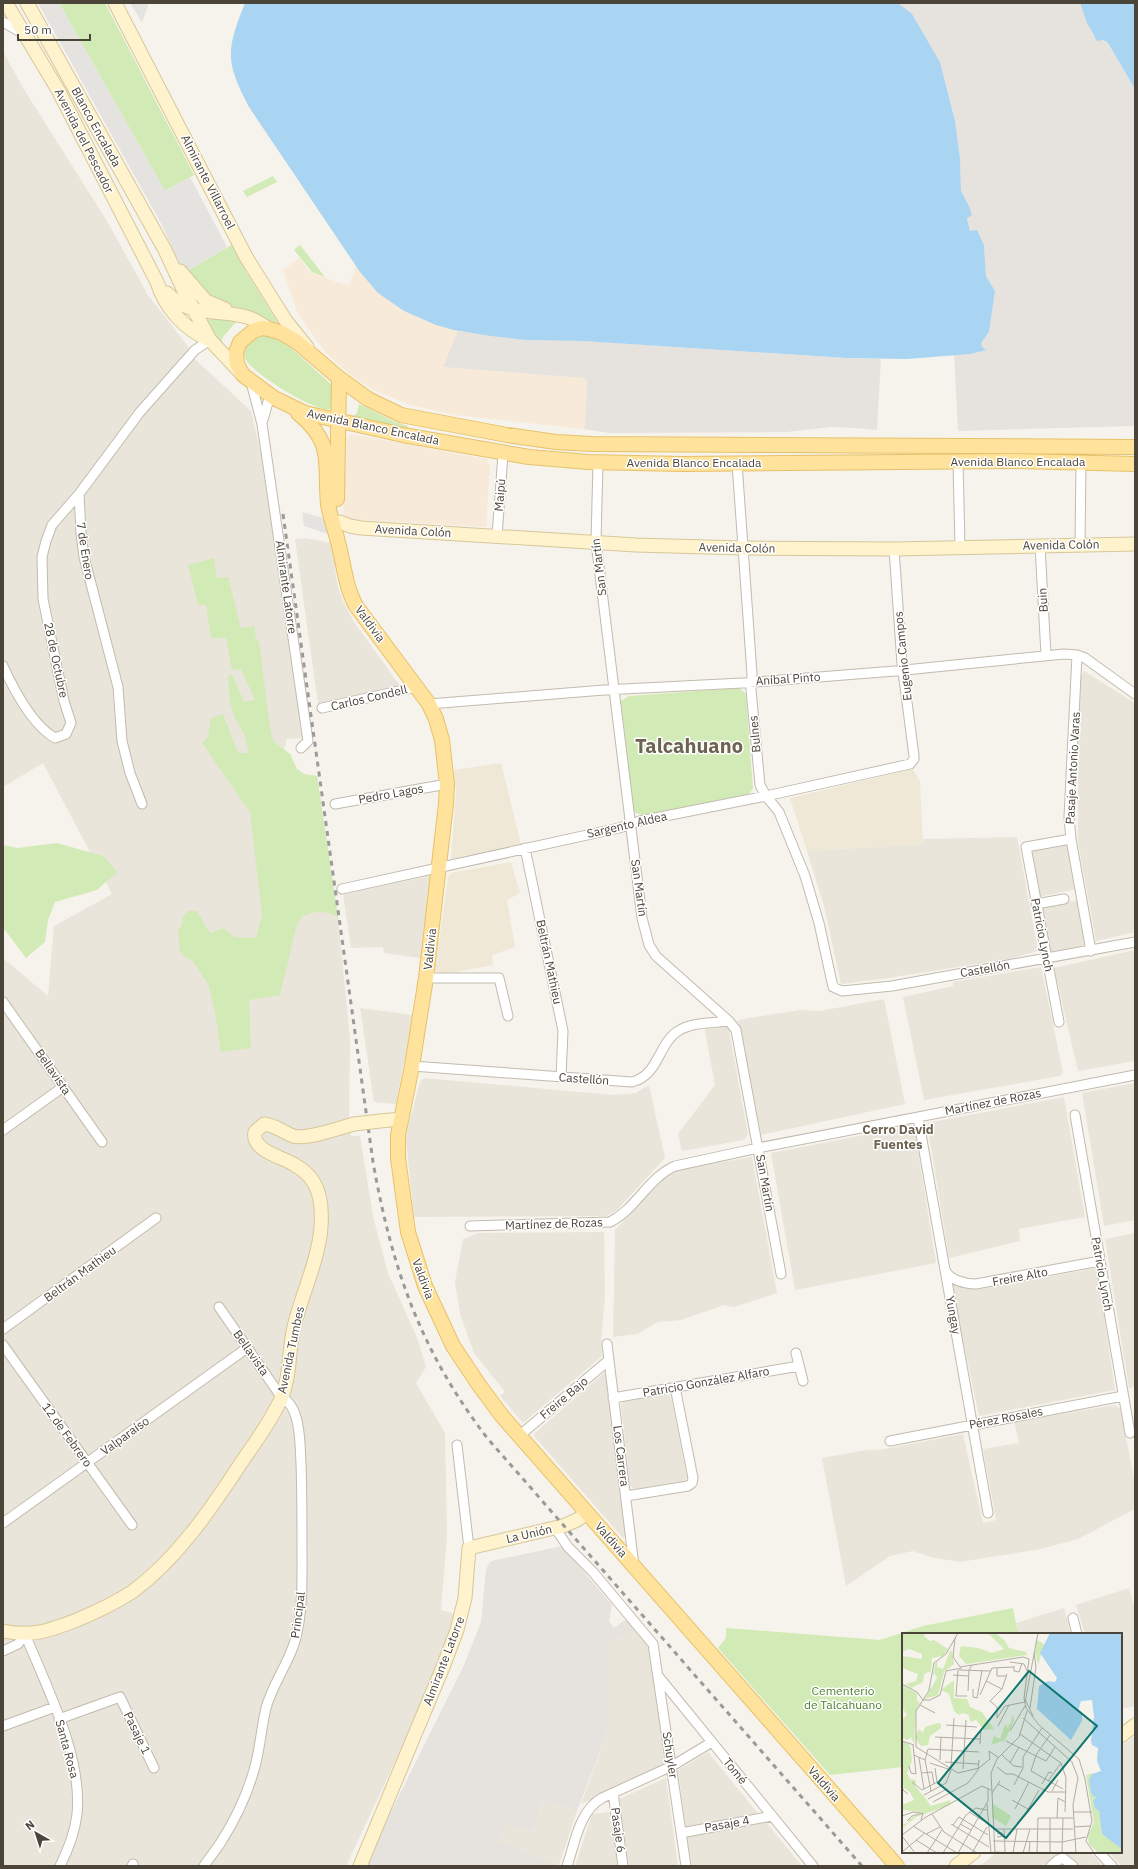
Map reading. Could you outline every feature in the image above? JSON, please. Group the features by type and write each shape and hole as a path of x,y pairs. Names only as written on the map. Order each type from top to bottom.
{"main road":[{"name":"Avenida del Pescador","path":"6,3 27,35 58,90 158,282"},
{"name":"Blanco Encalada","path":"27,3 165,250"},
{"name":"Almirante Villarroel","path":"115,3 246,257 286,321 312,354"},
{"path":"165,250 185,293 195,310"},
{"path":"165,250 194,288 206,301 213,305 248,317"},
{"path":"158,282 176,302 195,310"},
{"path":"158,282 163,296 180,320 197,335 210,340"},
{"name":"Avenida Blanco Encalada","path":"195,310 248,317 269,329 290,337 339,378 379,405 413,418 468,429 550,441 611,444 1135,447"},
{"name":"Avenida Blanco Encalada","path":"195,310 210,340 247,379 270,395 292,407 318,417 339,422 503,454 548,460 598,463 1080,462 1135,464"},
{"path":"247,379 237,364 236,352 240,342 257,329 269,329"},
{"name":"Valdivia","path":"335,519 337,504 339,378"},
{"name":"Valdivia","path":"292,407 310,424 323,442 327,455 328,504 335,519 348,590 356,606 429,704 440,730 447,784 439,868 426,978 412,1066 398,1135 404,1209 411,1243 425,1286 447,1334 462,1360 490,1401 586,1513 897,1866"},
{"path":"598,463 602,454 611,444"},
{"path":"726,445 733,453 737,463"},
{"path":"958,462 977,447"},
{"path":"1071,447 1078,455 1080,462"},
{"name":"Avenida Colón","path":"335,519 356,528 596,542 742,548 894,549 1135,544"},
{"name":"Avenida Tumbes","path":"3,1631 25,1634 56,1628 87,1616 117,1601 151,1576 186,1539 221,1494 260,1436 282,1398 288,1377 293,1329 320,1236 321,1206 317,1190 307,1174 293,1164 262,1148 255,1140 255,1132 260,1126 269,1124 293,1136 304,1136 354,1124 402,1119"},
{"name":"La Unión","path":"469,1548 555,1528 577,1520 586,1513"},
{"name":"Almirante Latorre","path":"360,1866 457,1630 465,1598 469,1548"},
{"path":"1122,1735 1135,1725"},
{"path":"956,1866 973,1853"}],"street":[{"path":"3,22 27,35"},
{"path":"80,494 140,412 195,350 210,340"},
{"name":"Almirante Latorre","path":"247,379 262,424 308,741 301,748"},
{"name":"Almirante Latorre","path":"262,424 264,410 270,395"},
{"name":"Maipú","path":"497,536 503,454"},
{"path":"958,462 960,547"},
{"path":"1080,462 1080,545"},
{"name":"San Martín","path":"598,463 596,542 641,909 652,951 735,1027 781,1274"},
{"name":"Bulnes","path":"737,463 751,682 760,785 766,796 779,812 809,888 820,923 832,984 835,990"},
{"name":"28 de Octubre","path":"3,666 14,689 44,732 55,738 66,734 71,723 64,701 44,606 42,557 52,525 80,494"},
{"name":"7 de Enero","path":"80,494 81,532 84,557 118,687 122,741 130,773 142,804"},
{"name":"Buin","path":"1040,546 1046,655"},
{"name":"Eugenio Campos","path":"894,549 903,671 914,756 913,762"},
{"name":"Aníbal Pinto","path":"429,704 903,671 1046,655 1077,655 1094,664 1135,694"},
{"name":"Pasaje Antonio Varas","path":"1077,655 1072,775 1069,799 1071,839 1091,951"},
{"name":"Carlos Condell","path":"322,708 417,687"},
{"name":"Sargento Aldea","path":"342,889 630,824 640,820 766,796 907,766 913,762"},
{"name":"Pedro Lagos","path":"335,804 447,784"},
{"name":"Patricio Lynch","path":"1059,1022 1026,847 1071,839"},
{"name":"Beltrán Mathieu","path":"525,848 563,1031 561,1077"},
{"path":"1036,904 1064,899"},
{"name":"Castellón","path":"835,990 842,992 892,986 1135,942"},
{"path":"426,978 498,978 501,981 508,1016"},
{"name":"Bellavista","path":"3,1002 102,1142"},
{"name":"Castellón","path":"412,1066 628,1082 637,1081 651,1071 669,1040 679,1030 689,1026 729,1021"},
{"name":"Martínez de Rozas","path":"470,1226 610,1222 619,1216 668,1169 675,1166 758,1148 1135,1075"},
{"path":"3,1130 64,1087"},
{"name":"Patricio Lynch","path":"1075,1115 1130,1433"},
{"name":"Yungay","path":"918,1117 988,1513"},
{"name":"Beltrán Mathieu","path":"3,1329 156,1218"},
{"name":"Freire Alto","path":"945,1268 946,1272 954,1279 968,1284 976,1284 1100,1262"},
{"name":"Bellavista","path":"219,1307 282,1398"},
{"name":"Los Carrera","path":"607,1344 635,1568"},
{"name":"12 de Febrero","path":"3,1345 132,1525"},
{"name":"Valparaíso","path":"3,1523 248,1348"},
{"path":"796,1353 802,1381"},
{"name":"Freire Bajo","path":"519,1436 609,1360"},
{"name":"Patricio González Alfaro","path":"613,1398 799,1366"},
{"path":"626,1496 688,1486 692,1483 693,1478 675,1387"},
{"name":"Pérez Rosales","path":"890,1441 1123,1396"},
{"name":"Principal","path":"204,1866 222,1841 247,1792 258,1755 266,1707 297,1634 302,1568 300,1457 295,1412 291,1405 282,1398"},
{"name":"Almirante Latorre","path":"457,1445 469,1548"},
{"name":"Schuyler","path":"555,1528 568,1547 593,1572 653,1644 686,1866"},
{"path":"1073,1618 1078,1633"},
{"path":"3,1651 18,1644 25,1634"},
{"name":"Santa Rosa","path":"25,1634 55,1707 75,1770 78,1800 73,1830 60,1866"},
{"name":"Tomé","path":"658,1676 813,1866"},
{"name":"Pasaje 1","path":"59,1719 120,1697 154,1768"},
{"path":"3,1726 55,1707"},
{"path":"567,1866 587,1810 596,1801 672,1766 712,1742"},
{"name":"Pasaje 6","path":"613,1793 623,1866"},
{"name":"Pasaje 4","path":"681,1832 772,1816"},
{"path":"1100,1853 1112,1866"},
{"path":"1051,1866 1063,1858 1073,1866"}],"shaded area":[{"path":"38,3 59,3 165,191 190,177 227,247 184,273 162,225"},
{"path":"130,3 149,3 142,22"},
{"path":"898,3 1080,3 1093,36 1108,43 1135,89 1135,426 958,431 954,354 985,350 981,343 989,332 995,291 986,276 984,245 980,236 970,231 967,217 971,215 968,204 961,191 960,158 955,121 940,62 912,14"},
{"path":"3,51 23,88 107,221 148,295 186,344 196,360 251,411 264,466 304,738 286,739 283,750 290,754 297,769 304,774 317,776 338,917 350,1039 349,1123 351,1136 360,1136 373,1216 388,1273 418,1340 426,1367 416,1383 445,1433 447,1536 441,1610 455,1614 416,1717 346,1866 3,1866 3,958 48,996 54,926 112,894 43,763 3,787"},
{"path":"299,258 311,273 349,286 356,266 378,293 404,311 436,325 458,331 444,367 584,378 587,381 585,426 583,429 456,415 414,406 373,390 349,374 326,353 298,314 283,270"},
{"path":"458,331 527,340 583,341 881,359 877,430 831,427 787,432 610,433 583,429 585,426 587,381 584,378 443,367"},
{"path":"351,434 487,459 490,466 486,527 348,519 343,514 347,438"},
{"path":"302,512 323,518 327,523 331,535 304,526"},
{"path":"306,538 331,543 335,549 335,569 338,588 344,603 354,622 406,694 322,708 318,704 295,539"},
{"path":"1084,671 1135,703 1135,932 1096,941 1078,842 1078,744 1081,676"},
{"path":"501,763 521,844 451,859 456,792 454,770"},
{"path":"913,769 920,782 923,844 807,851 790,798"},
{"path":"1017,837 1038,951 1009,959 841,984 824,906 807,851 923,844 923,839"},
{"path":"1069,842 1076,889 1038,897 1030,849"},
{"path":"511,862 520,893 507,900 515,947 492,955 493,965 439,975 435,970 448,878 451,873"},
{"path":"430,876 420,958 384,953 383,947 351,948 343,894"},
{"path":"1078,900 1087,946 1050,954 1039,908"},
{"path":"1135,950 1135,1061 1078,1071 1054,968"},
{"path":"1041,967 1063,1072 1060,1076 924,1100 903,997 953,986 953,982"},
{"path":"884,999 905,1104 761,1135 738,1020 799,1010 820,1011"},
{"path":"360,1008 413,1015 396,1104 374,1102"},
{"path":"728,1025 748,1134 744,1140 682,1151 678,1134 715,1085 704,1026"},
{"path":"424,1078 613,1095 636,1093 649,1085 665,1158 616,1211 606,1216 414,1217 406,1140 407,1130 420,1082"},
{"path":"1135,1083 1135,1220 1104,1226 1082,1093"},
{"path":"1064,1097 1085,1217 1019,1229 1020,1241 949,1258 927,1123"},
{"path":"910,1123 914,1126 936,1263 795,1290 771,1153 900,1128 899,1125"},
{"path":"752,1157 777,1293 734,1307 724,1305 681,1320 658,1322 637,1334 613,1337 615,1230 665,1177 672,1173 681,1169"},
{"path":"604,1232 605,1296 601,1341 602,1356 523,1423 500,1396 505,1392 474,1353 460,1314 455,1282 463,1239 479,1233"},
{"path":"1135,1233 1135,1387 1129,1388 1105,1239"},
{"path":"1097,1268 1115,1390 979,1416 951,1284 981,1289"},
{"path":"605,1372 607,1372 626,1534 623,1538 534,1436 535,1433"},
{"path":"666,1394 671,1397 687,1478 684,1481 634,1489 630,1485 621,1405 623,1402"},
{"path":"1115,1405 1120,1409 1135,1482 1135,1509 1078,1539 1041,1549 960,1562 930,1557 913,1551 890,1556 846,1586 822,1458 860,1451 885,1449 963,1434 983,1523 996,1520 983,1449 1019,1443 1014,1421"},
{"path":"562,1546 612,1605 609,1621 614,1628 625,1620 637,1629 608,1642 608,1731 577,1811 543,1799 533,1832 506,1825 499,1841 559,1866 364,1866 464,1665 481,1622 486,1570 488,1565 491,1561"},
{"path":"1129,1588 1135,1610 1135,1706 1122,1709 1122,1633 1085,1633 1076,1605"},
{"path":"1064,1608 1071,1633 1018,1633 1016,1623"},
{"path":"637,1629 650,1643 666,1767 581,1804 608,1731 608,1642"},
{"path":"1135,1736 1135,1866 1121,1866 1110,1853 1122,1853 1122,1746"},
{"path":"708,1752 757,1812 754,1816 686,1828 678,1770"},
{"path":"666,1778 678,1866 629,1866 619,1799"},
{"path":"543,1799 577,1811 559,1865 499,1841 506,1825 533,1832"},
{"path":"609,1812 618,1866 575,1866 592,1814"},
{"path":"766,1822 802,1866 692,1866 687,1837"},
{"path":"996,1853 1091,1853 1103,1866 980,1866"}],"green space":[{"path":"59,3 105,3 194,175 165,191"},
{"path":"273,176 277,182 247,197 243,191"},
{"path":"233,244 246,272 278,323 277,325 220,304 184,273"},
{"path":"300,245 325,277 312,272 294,250"},
{"path":"215,317 236,322 223,337 220,345 207,321"},
{"path":"256,334 279,337 333,386 332,409 324,409 313,405 286,392 251,366 246,360 244,348 248,341"},
{"path":"359,404 395,422 408,426 407,428 352,417 357,413"},
{"path":"214,558 217,578 228,577 241,628 254,626 256,640 259,641 273,741 290,754 297,769 304,774 317,776 338,917 329,913 316,912 302,917 297,924 280,995 249,1000 251,1048 221,1052 215,1012 208,984 192,960 186,958 180,952 178,930 182,925 183,916 188,911 197,911 211,933 223,928 235,937 256,938 262,915 250,812 202,743 208,737 211,718 223,714 238,753 249,753 244,734 235,718 230,703 228,676 232,674 244,702 255,700 241,669 232,670 226,638 211,638 206,605 198,605 188,565"},
{"path":"739,688 745,693 746,697 753,789 747,795 642,815 634,812 621,701 629,696"},
{"path":"57,843 103,856 117,872 97,890 55,902 48,920 45,942 26,958 5,930 3,930 3,845 18,848"},
{"name":"Cementerio de Talcahuano","path":"1013,1608 1018,1633 902,1633 902,1767 830,1775 718,1648 726,1638 726,1628 880,1640 923,1626"}],"water":[{"path":"245,3 898,3 912,14 940,62 955,121 960,158 961,191 972,215 967,218 970,231 977,230 984,245 986,276 995,291 989,332 981,343 982,347 986,350 970,354 907,359 846,358 583,341 527,340 454,330 436,325 404,311 378,293 360,272 249,107 232,67 231,56 234,33"},
{"path":"1080,3 1135,3 1135,89 1108,43 1103,40 1097,41 1087,23"}],"railway":[{"path":"283,514 373,1162 390,1238 400,1274 412,1308 444,1374 488,1439 862,1866"}],"district":[{"name":"Talcahuano","path":"689,746"},
{"name":"Cerro David Fuentes","path":"898,1136"}]}
